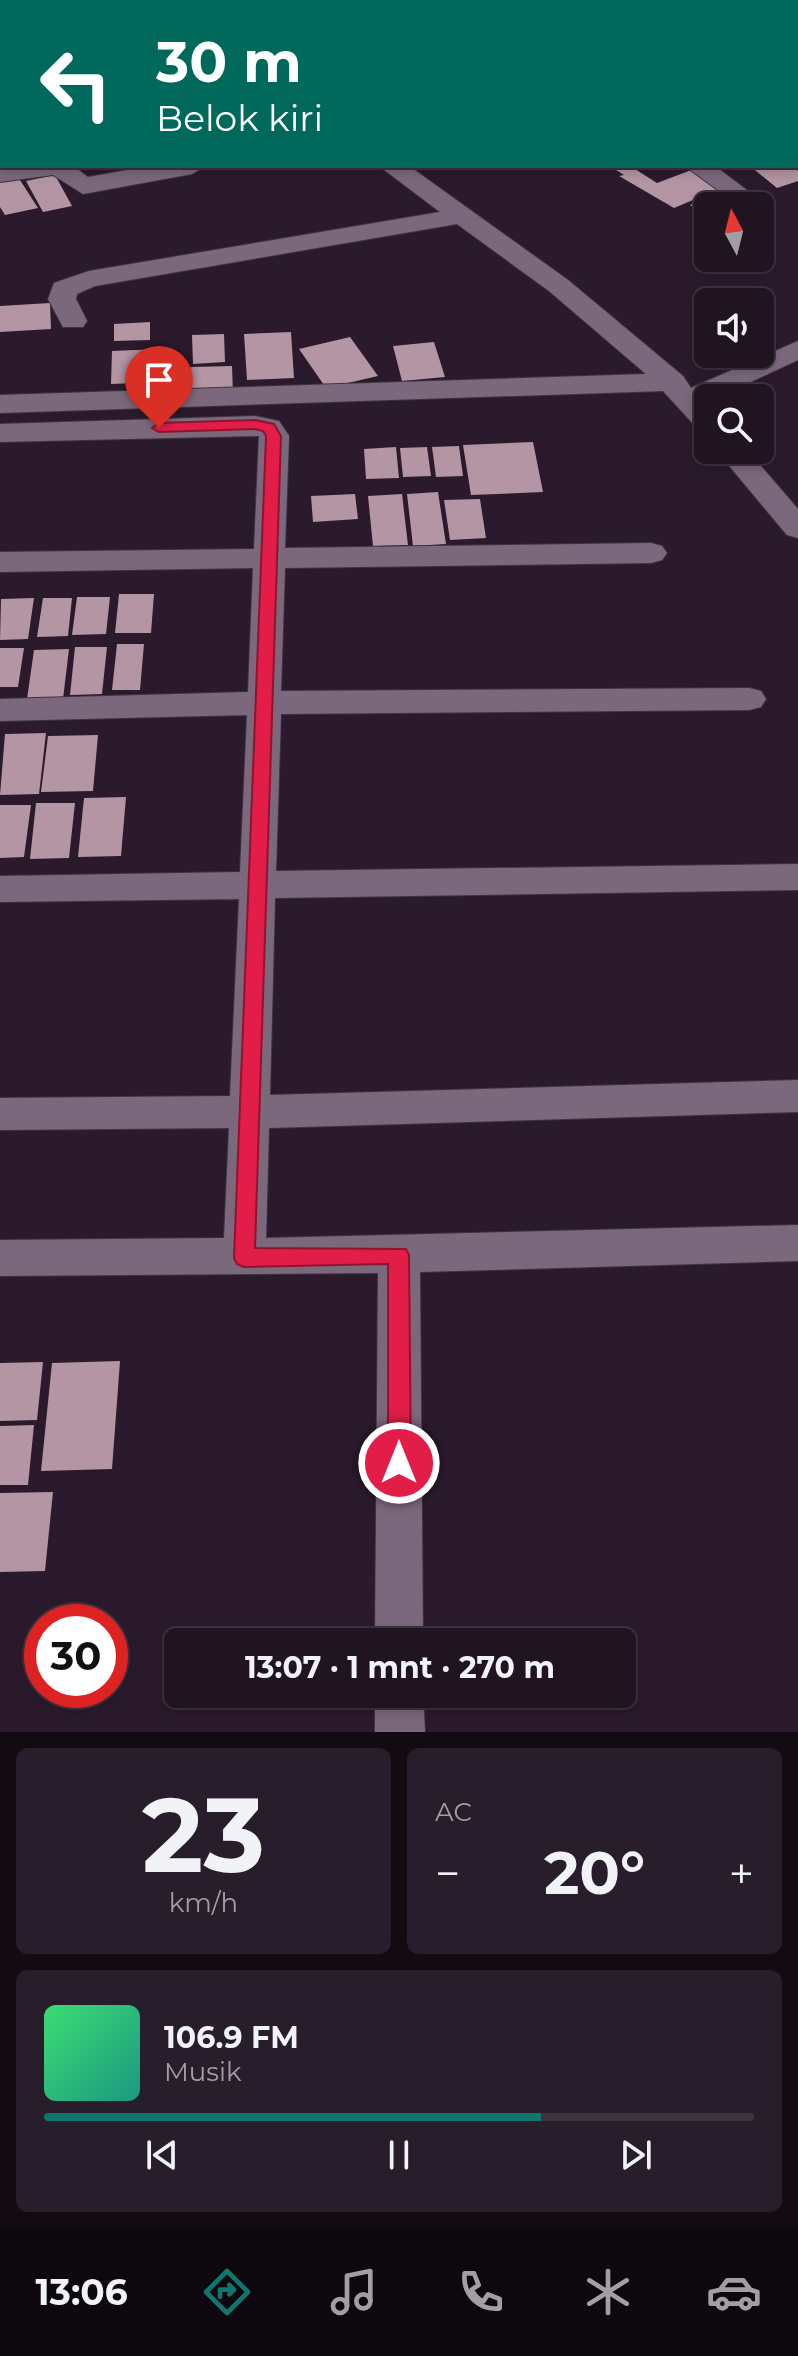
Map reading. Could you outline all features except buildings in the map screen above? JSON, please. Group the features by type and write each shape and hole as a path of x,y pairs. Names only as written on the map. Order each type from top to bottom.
{"street":[{"path":"0,174 50,168"},
{"path":"59,168 83,186 181,168"},
{"path":"395,168 623,337 694,407"},
{"path":"701,168 736,192"},
{"path":"73,321 62,299 64,289 89,279 461,216"},
{"path":"0,404 680,391 798,349"},
{"path":"0,433 269,427 274,436 244,1258"},
{"path":"743,464 798,528"},
{"path":"0,562 651,553"},
{"path":"0,710 264,703 749,699"},
{"path":"0,889 798,877"},
{"path":"0,1114 250,1112 798,1096"},
{"path":"0,1258 244,1258 798,1243"},
{"path":"399,1255 399,1628"},
{"path":"399,1708 400,1732"}],"route":[{"path":"159,428 255,425 269,427 274,436 244,1258 399,1255 399,1463"}]}
